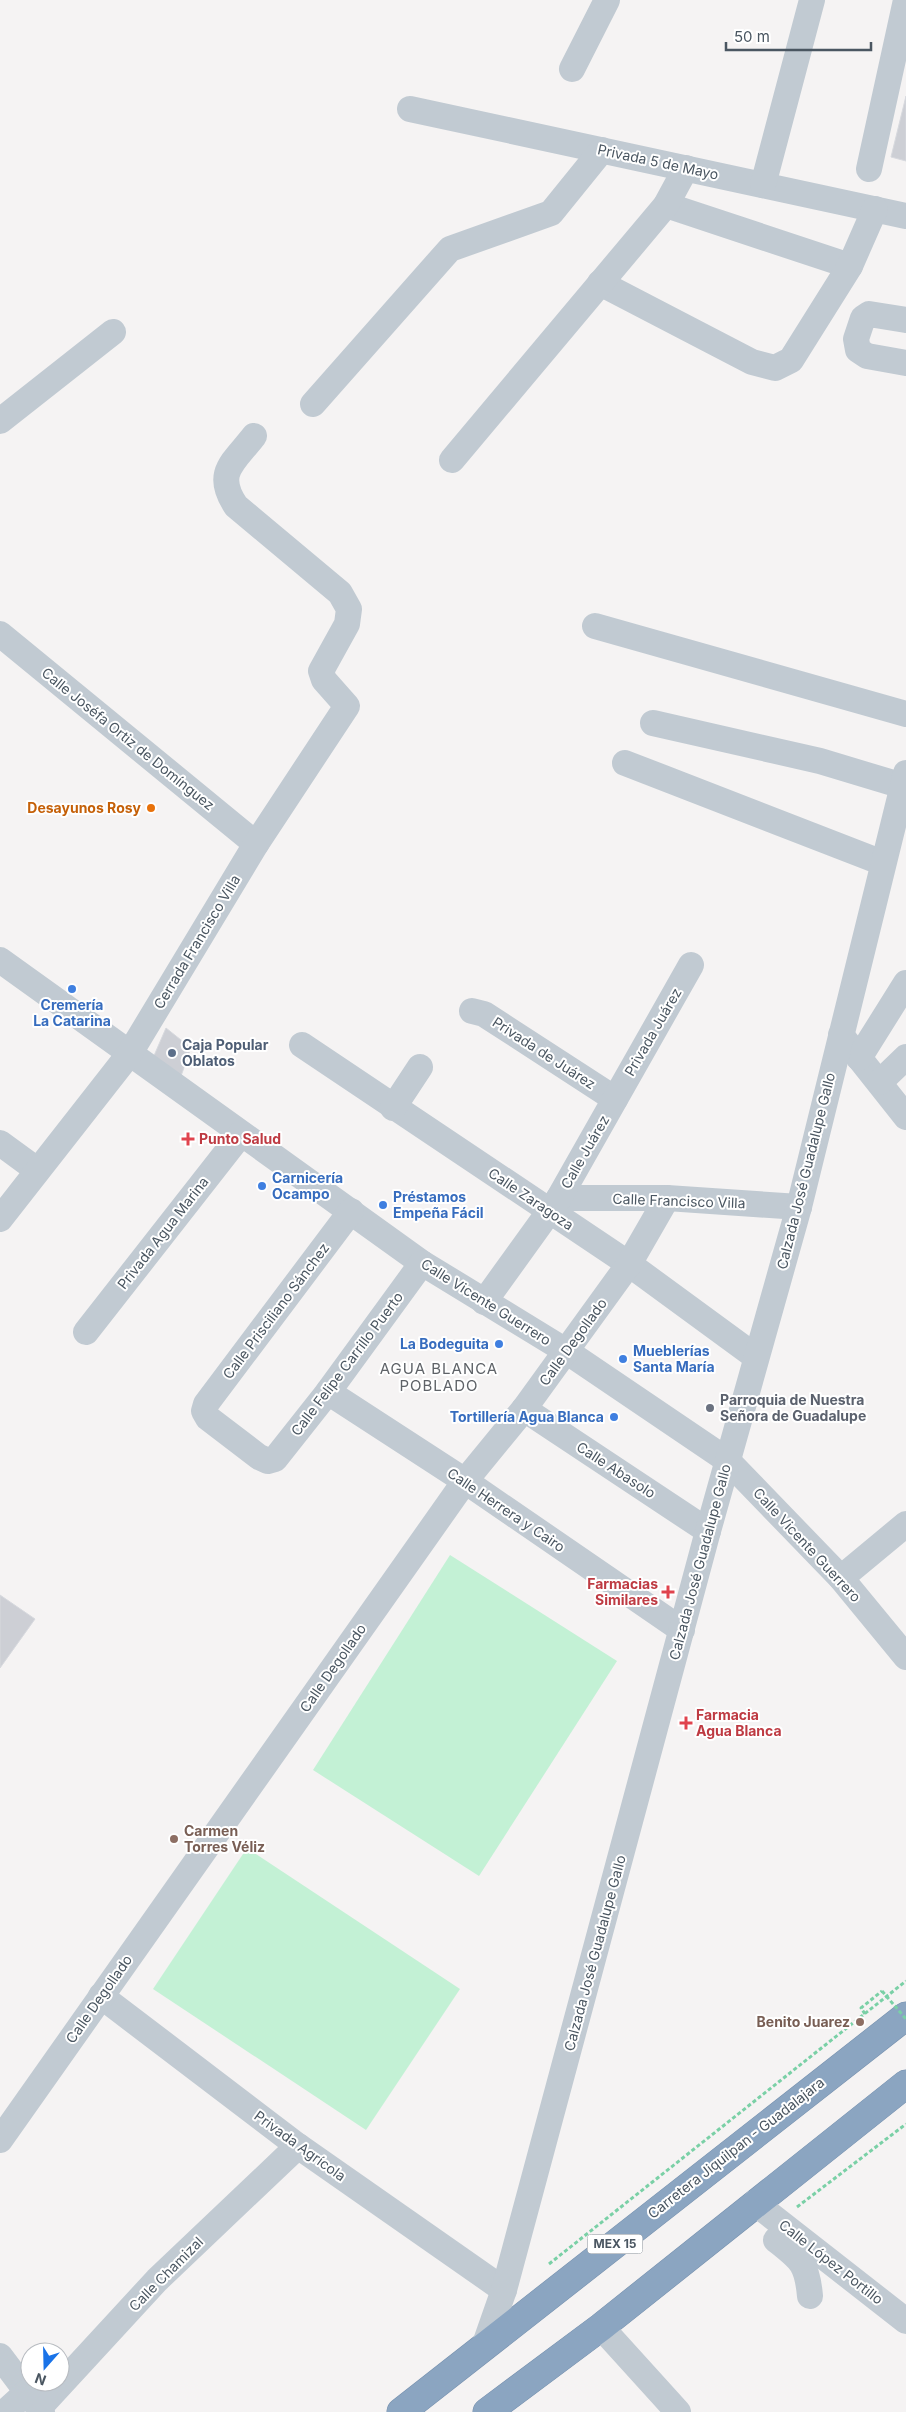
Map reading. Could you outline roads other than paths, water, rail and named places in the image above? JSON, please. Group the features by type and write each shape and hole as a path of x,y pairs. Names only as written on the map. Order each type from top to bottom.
{"highway":[{"name":"Carretera Jiquilpan - Guadalajara","path":"401,2412 906,2017"},
{"path":"487,2412 601,2327 906,2084"}],"street":[{"path":"572,69 607,0"},
{"path":"763,185 812,0"},
{"path":"869,169 906,0"},
{"name":"Privada 5 de Mayo","path":"410,108 906,216"},
{"path":"314,404 450,249 550,213 602,150"},
{"path":"452,460 600,282 666,206 686,168"},
{"path":"666,206 850,266"},
{"path":"600,282 752,362 775,368 791,360 850,266 875,209"},
{"path":"906,320 869,314 863,318 856,339 858,350 868,356 906,363"},
{"path":"0,421 113,332"},
{"name":"Cerrada Francisco Villa","path":"0,1219 130,1053 256,844 347,706 324,680 321,671 346,624 349,609 340,593 236,506 227,492 224,482 229,467 254,436"},
{"path":"595,626 906,714"},
{"name":"Calle Joséfa Ortiz de Domínguez","path":"0,634 256,844"},
{"path":"653,723 904,780"},
{"path":"625,763 883,863"},
{"name":"Calzada José Guadalupe Gallo","path":"484,2347 504,2290 727,1460 799,1207 904,780"},
{"name":"Calle Vicente Guerrero","path":"0,960 422,1263 566,1351 727,1460 841,1578 906,1657"},
{"name":"Privada Juárez","path":"615,1099 692,965"},
{"path":"859,1058 906,983"},
{"name":"Privada de Juárez","path":"472,1011 484,1014 615,1099"},
{"path":"841,1035 906,1116"},
{"name":"Calle Zaragoza","path":"302,1045 393,1108 554,1205 629,1264 756,1357"},
{"path":"880,1082 906,1057"},
{"path":"393,1108 420,1067"},
{"name":"Calle Juárez","path":"484,1302 554,1205 615,1099"},
{"name":"Privada Agua Marina","path":"86,1332 241,1134"},
{"path":"0,1143 37,1170"},
{"name":"Calle Francisco Villa","path":"554,1205 667,1198 799,1207"},
{"name":"Calle Degollado","path":"0,2140 464,1481 524,1409 629,1264 667,1198"},
{"name":"Calle Prisciliano Sánchez","path":"268,1461 259,1457 208,1418 204,1411 206,1404 351,1212"},
{"name":"Calle Felipe Carrillo Puerto","path":"268,1461 275,1459 328,1392 422,1263"},
{"name":"Calle Herrera y Cairo","path":"328,1392 464,1481 682,1630"},
{"name":"Calle Abasolo","path":"524,1409 708,1531"},
{"path":"841,1578 906,1524"},
{"name":"Privada Agrícola","path":"101,1996 298,2146 504,2290"},
{"name":"Calle Chamizal","path":"5,2412 36,2404 157,2280 298,2146"},
{"path":"749,2208 800,2259 808,2275 810,2296"},
{"name":"Calle López Portillo","path":"749,2208 778,2221 906,2321"},
{"path":"601,2327 678,2412"},
{"path":"0,2356 36,2404"}],"place":[{"name":"Desayunos Rosy","path":"151,808"},
{"name":"Cremería La Catarina","path":"72,989"},
{"name":"Caja Popular Oblatos","path":"172,1053"},
{"name":"Punto Salud","path":"188,1139"},
{"name":"Carnicería Ocampo","path":"262,1186"},
{"name":"Préstamos Empeña Fácil","path":"383,1205"},
{"name":"La Bodeguita","path":"499,1344"},
{"name":"Mueblerías Santa María","path":"623,1359"},
{"name":"Parroquia de Nuestra Señora de Guadalupe","path":"710,1408"},
{"name":"Tortillería Agua Blanca","path":"614,1417"},
{"name":"Farmacias Similares","path":"668,1592"},
{"name":"Farmacia Agua Blanca","path":"686,1723"},
{"name":"Carmen Torres Véliz","path":"174,1839"},
{"name":"Benito Juarez","path":"860,2022"}],"district":[{"name":"AGUA BLANCA POBLADO","path":"439,1378"}]}
